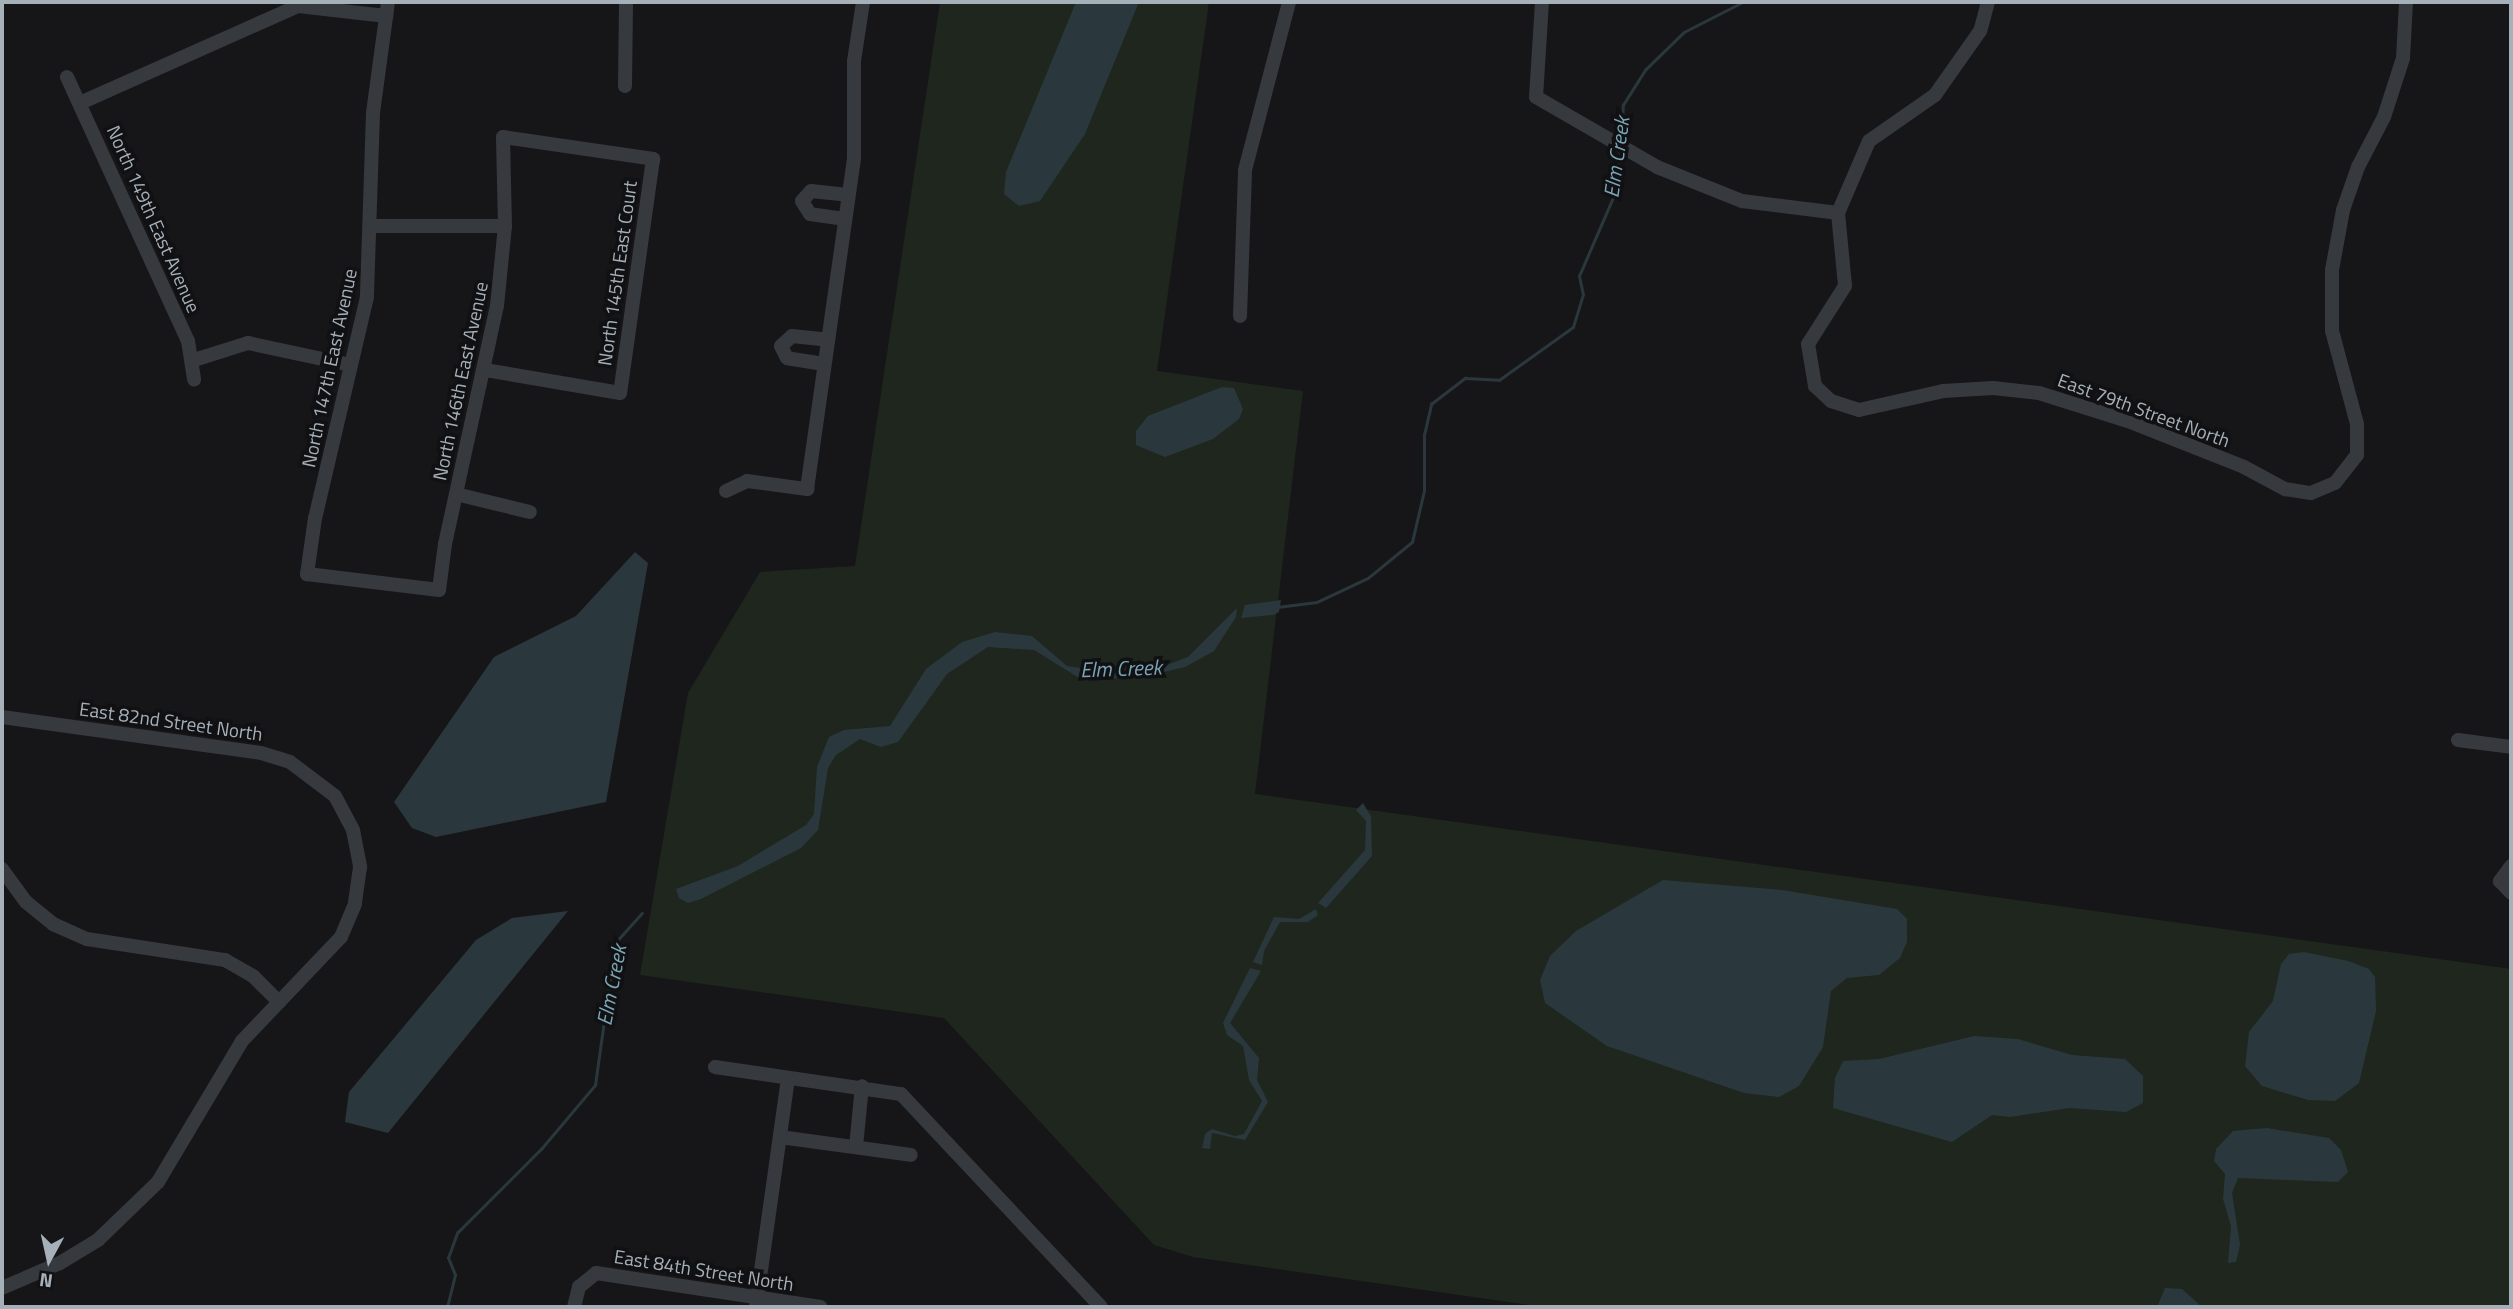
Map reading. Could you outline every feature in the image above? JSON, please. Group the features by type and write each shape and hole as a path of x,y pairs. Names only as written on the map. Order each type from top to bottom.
{"street":[{"path":"625,86 626,2"},
{"path":"726,491 747,481 807,489 855,138 854,61 863,2"},
{"path":"1240,316 1245,170 1289,2"},
{"path":"1542,2 1535,97 1657,167 1742,201 1838,213 1869,141 1935,95 1980,31 1988,2"},
{"name":"East 79th Street North","path":"1838,213 1845,286 1808,344 1815,386 1831,401 1859,410 1943,391 1993,388 2039,393 2129,421 2244,467 2285,489 2311,493 2335,484 2350,468 2358,441 2332,331 2335,243 2358,167 2396,83 2403,58 2406,2"},
{"path":"80,103 298,5 387,9"},
{"name":"North 147th East Avenue","path":"387,9 373,113 373,226 367,297 315,518 307,574 439,590"},
{"name":"North 149th East Avenue","path":"67,77 194,360 194,380"},
{"name":"North 146th East Avenue","path":"439,590 456,494 486,370 505,226 503,137 653,159"},
{"name":"North 145th East Court","path":"486,370 620,393 653,159"},
{"path":"845,219 810,214 802,201 811,191 848,195"},
{"path":"373,226 505,226"},
{"path":"824,364 788,358 781,346 792,336 828,340"},
{"path":"194,360 248,343 351,365"},
{"path":"456,494 530,512"},
{"name":"East 82nd Street North","path":"2,717 261,753 290,762 327,788 348,818 357,842 358,892 341,937 279,1002"},
{"path":"2458,740 2511,747"},
{"path":"2511,866 2500,881 2511,892"},
{"path":"2,869 26,902 53,924 87,939 226,960 253,976 279,1002 242,1041 175,1158 132,1211 82,1250 2,1288"},
{"path":"715,1068 887,1090 909,1100 1101,1307"},
{"path":"756,1303 788,1078"},
{"path":"856,1147 862,1086"},
{"path":"780,1137 911,1155"},
{"name":"East 84th Street North","path":"574,1307 584,1279 605,1274 756,1303 820,1307"}],"shaded area":[{"path":"940,2 1209,2 1157,371 1303,391 1255,794 2511,969 2511,1307 1543,1307 1193,1257 1154,1245 944,1018 640,975 688,693 760,572 855,566"},
{"path":"1076,2 1139,2 1085,134 1040,201 1019,206 1004,194 1006,172"},
{"path":"1222,387 1234,388 1243,409 1239,419 1213,439 1165,457 1136,445 1136,431 1148,416"},
{"path":"635,552 648,563 606,802 436,837 412,828 394,802 494,657 576,616"},
{"path":"1281,600 1279,612 1273,615 1241,618 1245,605"},
{"path":"1237,608 1236,617 1214,651 1185,667 1152,675 1084,681 1034,650 988,647 947,674 898,742 881,747 860,739 836,755 828,768 818,830 801,848 701,899 688,903 679,898 676,889 738,866 806,825 814,814 817,767 829,737 844,730 890,726 926,669 962,642 995,632 1032,636 1067,666 1113,673 1162,667 1188,657"},
{"path":"1363,803 1371,816 1372,856 1326,908 1318,903 1365,850 1366,821 1356,810"},
{"path":"1663,880 1782,890 1897,909 1907,919 1907,942 1900,958 1879,975 1847,978 1831,991 1823,1047 1799,1086 1779,1097 1744,1093 1607,1046 1545,1003 1540,980 1550,956 1576,931"},
{"path":"1316,909 1318,915 1308,922 1280,922 1264,951 1262,965 1253,962 1274,917 1299,919"},
{"path":"568,911 388,1133 345,1122 349,1092 476,940 512,918"},
{"path":"2304,952 2348,961 2369,969 2375,977 2376,1011 2359,1083 2335,1101 2308,1100 2262,1086 2245,1066 2249,1032 2273,1001 2281,964 2289,954"},
{"path":"1250,968 1261,971 1230,1023 1259,1058 1257,1080 1268,1102 1245,1140 1212,1133 1210,1149 1202,1148 1205,1134 1212,1129 1235,1136 1244,1134 1262,1101 1249,1080 1243,1046 1227,1035 1223,1023"},
{"path":"1974,1036 2018,1039 2072,1055 2125,1059 2143,1076 2143,1103 2126,1112 2069,1108 2010,1117 1992,1115 1952,1142 1833,1108 1835,1078 1843,1061 1879,1059"},
{"path":"2267,1128 2329,1138 2341,1150 2348,1172 2338,1182 2238,1178 2232,1193 2240,1245 2236,1262 2228,1263 2231,1226 2223,1199 2225,1174 2214,1161 2216,1149 2233,1131"},
{"path":"2165,1288 2182,1289 2202,1307 2157,1307"}],"waterway":[{"name":"Elm Creek","path":"1621,141 1623,105 1645,70 1684,32 1743,2"},
{"name":"Elm Creek","path":"1277,607 1317,602 1368,578 1412,542 1424,491 1424,435 1431,404 1465,378 1499,380 1573,327 1583,295 1579,276 1615,193 1620,151"},
{"name":"Elm Creek","path":"447,1307 455,1275 448,1258 457,1233 541,1149 595,1085 615,943 642,913"}]}
